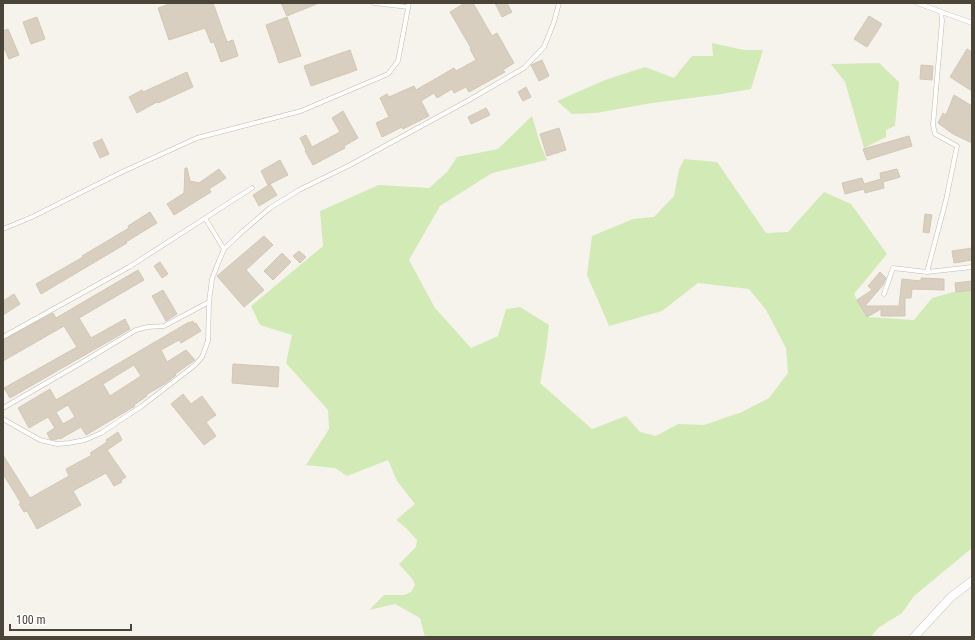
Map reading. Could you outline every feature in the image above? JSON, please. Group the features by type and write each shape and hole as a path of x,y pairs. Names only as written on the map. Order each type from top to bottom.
{"street":[{"path":"914,637 951,597 972,581"}],"lane":[{"path":"3,228 32,217 122,172 196,138 301,111 388,74 398,62 408,5 374,3"},
{"path":"3,419 40,440 56,444 70,443 85,440 102,433 142,406 195,365 202,357 208,341 209,302 212,279 224,249 270,208 299,190 350,165 524,68 544,47 554,22 559,3"},
{"path":"917,3 972,23"},
{"path":"927,272 946,200 957,146 935,134 933,125 942,20 941,12"},
{"path":"3,337 129,267 252,188"},
{"path":"205,218 224,249"},
{"path":"884,294 892,268 927,272 972,267"},
{"path":"3,408 81,364 136,330 147,327 164,326 209,302"}],"green space":[{"path":"712,43 744,50 763,50 751,89 652,103 596,113 572,114 557,101 605,80 645,67 674,78 692,56 713,56"},
{"path":"879,63 899,82 895,126 886,130 886,137 864,148 845,82 831,64"},
{"path":"532,116 547,160 492,173 440,206 409,260 435,308 471,348 498,336 506,309 520,307 549,325 540,383 592,429 626,416 640,432 656,436 678,424 704,425 742,412 769,398 788,373 786,348 766,310 749,289 698,283 662,311 609,326 587,275 592,236 633,219 654,217 674,196 679,170 684,159 717,162 766,233 788,232 824,192 851,204 887,254 854,294 867,317 914,320 932,298 972,287 972,548 914,596 902,613 878,628 871,637 425,637 420,618 395,604 369,610 384,595 404,595 411,592 415,585 413,580 399,564 416,547 417,540 396,520 415,504 397,481 388,460 347,476 335,468 306,465 329,429 328,410 286,363 292,335 260,325 251,306 323,246 320,211 379,185 429,188 447,172 457,157 498,149"}],"building":[{"path":"172,3 213,3 227,42 233,40 238,56 221,62 214,42 211,43 205,28 169,40 158,8"},
{"path":"281,3 319,3 287,16"},
{"path":"465,3 473,3 492,36 497,33 514,63 503,70 505,72 469,92 466,87 454,93 452,89 437,98 434,93 421,101 429,116 403,129 402,127 382,137 376,123 389,117 380,98 387,94 389,97 414,86 416,90 454,68 456,71 476,60 470,49 471,48 450,12"},
{"path":"495,3 507,3 512,12 502,17"},
{"path":"869,16 882,24 867,47 854,39"},
{"path":"37,17 45,39 31,44 23,22"},
{"path":"287,17 301,56 279,63 266,25"},
{"path":"8,29 19,55 9,59 3,46 3,31"},
{"path":"967,49 972,52 972,91 950,77"},
{"path":"350,50 357,70 311,86 304,66"},
{"path":"542,60 549,76 539,81 531,65"},
{"path":"921,65 933,66 932,80 920,79"},
{"path":"187,72 193,87 158,103 157,102 137,113 129,97 142,90 143,92"},
{"path":"526,87 531,97 523,101 518,92"},
{"path":"954,95 972,106 972,143 953,134 938,123 943,113 946,115"},
{"path":"486,108 490,115 471,124 468,117"},
{"path":"343,111 358,138 344,146 345,148 313,165 300,138 306,135 312,147 340,132 332,118"},
{"path":"559,128 566,150 547,156 540,134"},
{"path":"909,136 912,146 867,160 863,149"},
{"path":"102,139 109,154 100,158 93,143"},
{"path":"280,160 288,175 268,185 261,171"},
{"path":"185,168 187,168 190,181 199,183 219,169 226,178 209,189 211,192 174,215 167,204 184,193"},
{"path":"897,169 900,177 883,182 884,188 865,193 864,189 845,194 842,183 862,178 864,184 881,179 880,173"},
{"path":"270,184 277,195 259,206 253,195"},
{"path":"150,212 157,223 126,242 127,243 41,294 36,284 129,228 128,226"},
{"path":"925,214 932,215 929,233 923,232"},
{"path":"264,236 273,245 246,270 264,290 244,307 217,276"},
{"path":"972,248 972,260 954,263 952,251"},
{"path":"299,251 306,257 300,263 293,256"},
{"path":"282,253 291,262 273,280 264,271"},
{"path":"160,262 168,274 162,278 154,266"},
{"path":"138,270 144,280 79,318 91,338 125,319 130,329 10,398 4,388 77,347 64,326 3,361 3,340 53,313 56,318"},
{"path":"880,272 886,278 883,285 865,306 899,306 902,279 921,281 921,278 944,279 944,290 912,289 911,298 905,298 905,316 881,316 881,309 867,317 857,300 872,290 868,286"},
{"path":"972,281 972,290 956,292 955,283"},
{"path":"163,290 177,314 166,321 152,296"},
{"path":"14,294 20,304 3,315 3,301"},
{"path":"193,321 194,324 196,323 201,331 181,343 179,340 161,350 167,362 186,350 195,360 175,374 176,375 166,383 146,395 147,396 134,405 135,406 86,435 81,427 60,439 50,439 47,433 55,428 48,417 29,428 18,408 50,389 56,400","holes":["134,365 141,376 110,396 103,384","68,405 75,417 63,424 56,412"]},
{"path":"233,364 279,367 278,387 232,383"},
{"path":"183,394 191,404 202,396 216,415 206,422 216,436 204,445 171,404"},
{"path":"118,432 122,440 107,450 126,477 121,480 122,482 114,486 106,473 73,491 81,505 37,529 27,511 24,512 19,504 21,503 3,474 3,455 30,498 69,476 66,469 92,455 90,453 107,442 106,440"}]}
